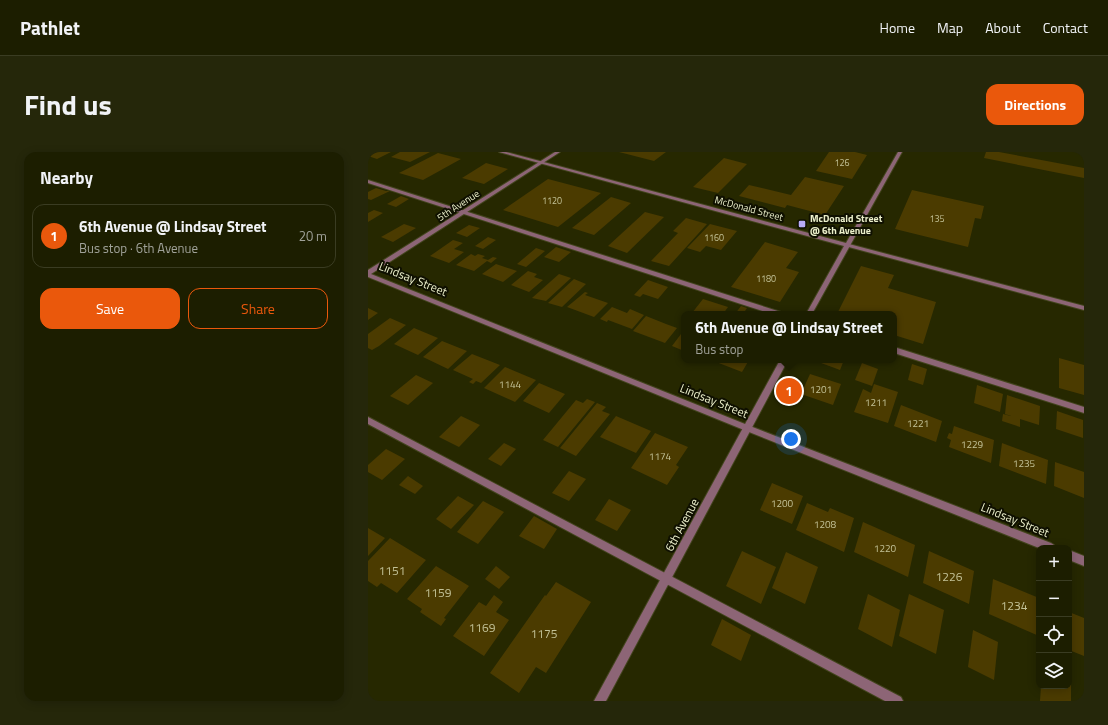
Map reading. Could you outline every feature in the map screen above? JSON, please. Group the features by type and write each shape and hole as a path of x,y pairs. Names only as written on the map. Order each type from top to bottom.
{"street":[{"name":"McDonald Street","path":"501,152 1084,308"},
{"name":"5th Avenue","path":"368,274 558,152"},
{"path":"811,311 900,152"},
{"path":"368,180 770,311"},
{"name":"Lindsay Street","path":"368,274 747,428 1043,545"},
{"path":"897,351 1084,410"},
{"name":"6th Avenue","path":"600,701 782,363"},
{"path":"368,420 897,701"},
{"path":"1072,556 1084,561"}],"building":[{"path":"391,152 377,159 368,156 368,153"},
{"path":"400,152 430,152 410,162 391,157"},
{"path":"619,152 666,152 654,161"},
{"path":"829,152 855,152 867,155 852,179 816,171"},
{"path":"986,152 999,152 1084,168 1084,178 984,158"},
{"path":"438,153 461,159 423,180 399,173"},
{"path":"724,158 747,164 718,193 693,187"},
{"path":"486,163 508,169 484,184 462,178"},
{"path":"805,177 844,186 825,215 787,205 785,208 739,196 749,185 791,195"},
{"path":"548,179 601,193 558,227 503,210"},
{"path":"376,188 390,191 371,200 368,199 368,192"},
{"path":"912,190 984,206 981,219 975,218 968,247 895,229"},
{"path":"401,196 409,199 396,207 387,204"},
{"path":"611,197 631,203 594,235 572,228"},
{"path":"374,210 383,213 368,222 368,213"},
{"path":"645,212 664,217 627,253 608,246"},
{"path":"686,218 707,224 669,266 651,261 678,233 673,231"},
{"path":"404,224 416,228 393,242 381,237"},
{"path":"710,224 737,231 721,250 706,246 700,252 687,248"},
{"path":"469,225 480,228 467,237 456,233"},
{"path":"488,237 496,240 483,249 475,246"},
{"path":"453,240 463,243 454,249 464,252 449,263 430,256"},
{"path":"765,242 798,252 786,268 799,272 780,302 731,287"},
{"path":"556,247 571,252 559,262 544,257"},
{"path":"536,248 545,251 526,267 517,264"},
{"path":"471,254 475,256 478,254 485,256 482,258 488,260 493,257 497,258 491,263 487,261 474,271 456,265"},
{"path":"496,264 517,271 503,282 482,274"},
{"path":"861,266 894,275 888,288 936,302 923,344 897,336 897,311 838,311"},
{"path":"528,271 537,274 534,277 543,280 529,292 511,285"},
{"path":"559,274 571,278 546,301 532,298"},
{"path":"574,279 586,284 562,307 548,303"},
{"path":"648,280 668,287 658,299 643,294 640,297 634,295"},
{"path":"585,292 588,293 585,295 608,303 594,317 567,307"},
{"path":"703,299 728,307 725,311 694,311"},
{"path":"741,306 747,308 745,311 737,311"},
{"path":"612,307 627,313 630,309 644,315 632,329 608,320 607,322 600,319"},
{"path":"368,308 378,313 368,320"},
{"path":"646,316 677,328 665,343 633,331"},
{"path":"390,318 406,325 379,346 372,350 368,348 368,334"},
{"path":"414,328 438,338 418,355 394,344"},
{"path":"681,334 681,350 672,346"},
{"path":"442,341 467,351 448,369 423,357"},
{"path":"472,354 500,365 481,383 476,381 473,384 469,382 473,379 453,370"},
{"path":"1059,358 1084,365 1084,395 1059,388"},
{"path":"719,363 747,363 742,372"},
{"path":"821,363 843,363 840,370"},
{"path":"862,363 878,369 872,386 855,380"},
{"path":"912,364 927,369 923,385 908,380"},
{"path":"505,367 536,380 515,402 484,388"},
{"path":"810,374 841,384 833,405 801,394"},
{"path":"416,375 433,383 408,405 390,396"},
{"path":"539,383 565,394 549,413 523,401"},
{"path":"874,384 898,392 888,423 854,412 863,389 871,393"},
{"path":"977,385 1003,394 1000,412 974,403"},
{"path":"1007,395 1040,406 1039,425 1020,419 1020,427 1002,421 1003,414 1011,416 1005,414"},
{"path":"587,399 595,402 558,447 543,440 576,400 583,403"},
{"path":"597,403 606,407 602,411 610,414 576,456 560,448"},
{"path":"901,405 942,421 936,442 894,426"},
{"path":"1057,411 1083,420 1083,438 1056,429"},
{"path":"461,416 480,425 459,447 439,437"},
{"path":"616,416 651,431 636,453 600,437"},
{"path":"954,426 994,440 991,463 949,447 951,440 947,438 949,433 952,434"},
{"path":"655,433 688,447 676,465 679,467 667,485 631,468"},
{"path":"504,443 516,449 501,466 488,459"},
{"path":"1002,443 1048,460 1046,484 999,466"},
{"path":"386,449 405,459 382,480 368,472 368,465"},
{"path":"1055,462 1084,472 1084,498 1054,486"},
{"path":"569,471 586,479 569,501 552,493"},
{"path":"408,476 423,486 415,494 399,485"},
{"path":"772,483 803,496 792,524 760,510"},
{"path":"458,496 474,505 451,529 436,519"},
{"path":"609,499 631,510 617,531 595,520"},
{"path":"483,501 504,512 478,544 457,532"},
{"path":"807,503 828,512 830,508 854,518 844,552 796,530"},
{"path":"534,516 557,529 544,549 519,536"},
{"path":"863,522 915,545 908,577 854,552"},
{"path":"368,528 385,538 368,556"},
{"path":"390,538 426,560 397,593 381,583 377,587 368,581 368,561"},
{"path":"742,551 776,567 761,604 726,586"},
{"path":"929,551 974,571 969,604 923,583"},
{"path":"786,552 818,567 805,604 772,588"},
{"path":"436,566 469,586 444,618 446,619 441,626 420,612 422,609 407,599"},
{"path":"496,566 510,577 499,589 485,579"},
{"path":"993,579 1036,597 1036,635 989,614"},
{"path":"556,582 591,602 546,673 536,667 519,693 490,673 545,595 546,596"},
{"path":"868,594 900,610 892,647 858,629"},
{"path":"909,594 944,610 936,654 899,636"},
{"path":"494,595 503,602 496,612 509,620 484,656 453,636 479,602 486,606"},
{"path":"1072,613 1084,618 1084,656 1072,651"},
{"path":"722,619 751,635 741,661 711,645"},
{"path":"973,630 998,642 994,680 968,667"},
{"path":"1041,689 1071,689 1071,701 1040,701"}],"place":[{"name":"McDonald Street @ 6th Avenue","path":"802,224"},
{"name":"6th Avenue @ Lindsay Street","path":"789,391"}]}
